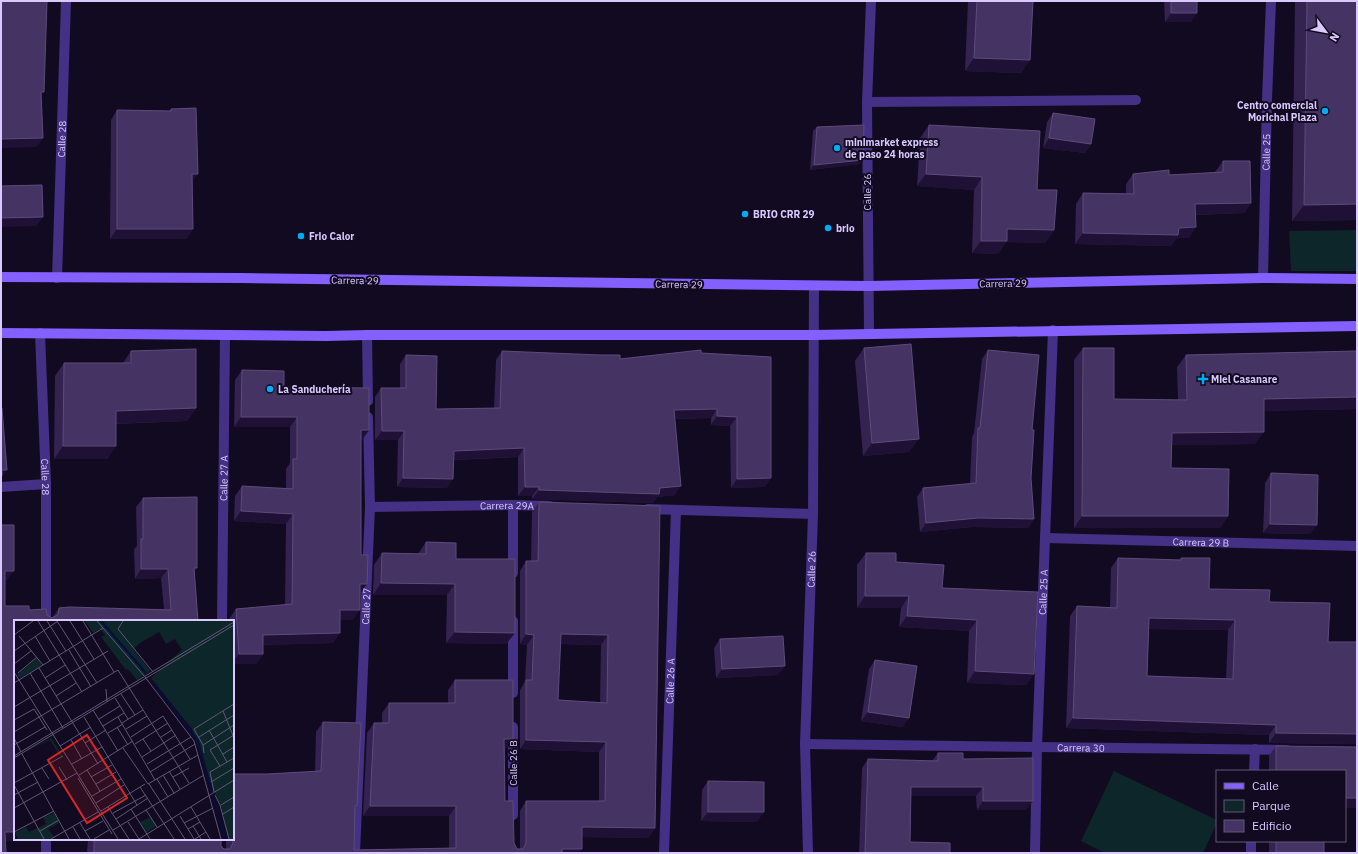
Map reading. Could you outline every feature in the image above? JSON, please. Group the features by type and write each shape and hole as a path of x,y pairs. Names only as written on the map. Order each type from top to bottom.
{"main road":[{"name":"Carrera 29","path":"1,277 814,286 1263,278 1357,279"},
{"path":"1,333 326,336 814,335 1357,326"}],"street":[{"name":"Calle 28","path":"57,278 66,1"},
{"name":"Calle 26","path":"869,334 867,102 871,1"},
{"name":"Calle 25","path":"1263,278 1271,1"},
{"path":"867,102 1136,100"},
{"name":"Calle 26","path":"808,853 805,744 813,514 814,286"},
{"name":"Calle 25 A","path":"1035,853 1037,747 1053,330"},
{"name":"Calle 28","path":"40,333 46,484 46,620"},
{"name":"Calle 27 A","path":"222,620 224,335"},
{"name":"Calle 27","path":"355,853 370,507 367,335"},
{"path":"1,487 46,484"},
{"path":"513,505 513,584"},
{"name":"Carrera 29A","path":"370,507 513,505 560,506"},
{"path":"637,509 813,514"},
{"name":"Calle 26 A","path":"664,853 676,510"},
{"name":"Carrera 29 B","path":"1045,538 1357,546"},
{"path":"513,608 513,702"},
{"name":"Calle 26 B","path":"513,718 513,821"},
{"name":"Carrera 30","path":"805,744 1294,750"},
{"path":"1254,770 1255,749"},
{"path":"46,840 46,853"},
{"path":"1251,842 1251,853"}],"green space":[{"path":"1357,230 1357,271 1291,271 1289,231"},
{"path":"1114,771 1216,820 1216,825 1203,853 1105,853 1081,841"}],"building":[{"path":"1,1 47,1 44,92 41,92 43,138 1,139"},
{"path":"977,1 1033,1 1030,60 974,58"},
{"path":"1171,1 1197,1 1197,13 1171,13"},
{"name":"Centro comercial Morichal Plaza","path":"1307,1 1357,1 1357,204 1304,205"},
{"path":"196,108 198,174 192,174 193,229 117,229 117,110 171,111 171,109"},
{"path":"1053,113 1095,119 1091,144 1049,138"},
{"name":"minimarket express de paso 24 horas","path":"864,125 863,160 814,165 817,127"},
{"path":"929,125 1040,131 1037,190 1057,190 1054,230 1007,229 1007,241 981,241 982,177 926,174"},
{"path":"1223,161 1250,161 1251,203 1195,204 1196,227 1179,228 1178,235 1083,233 1083,193 1134,194 1133,174 1169,170 1169,175 1223,172"},
{"path":"42,185 43,217 1,218 1,186"},
{"path":"911,344 919,439 872,443 864,348"},
{"path":"1083,348 1114,348 1114,399 1187,400 1186,355 1357,351 1357,397 1264,399 1264,432 1172,433 1171,468 1229,469 1228,516 1082,516"},
{"path":"196,349 196,408 116,411 116,446 63,446 64,363 131,363 131,351"},
{"path":"701,350 701,353 771,357 771,478 737,479 737,417 717,416 717,409 674,410 681,486 660,488 659,494 539,490 539,487 525,487 524,448 454,451 453,479 403,478 404,431 382,431 381,388 406,388 406,355 437,356 436,409 500,408 502,351 620,355 620,359"},
{"path":"988,350 1039,355 1032,430 1034,430 1031,478 1034,519 978,518 926,523 923,488 976,483 978,428 980,428"},
{"path":"242,370 284,371 284,387 369,388 369,430 361,430 361,555 368,555 367,584 360,584 360,610 340,610 340,633 263,635 263,654 239,654 236,609 292,604 293,514 241,511 242,486 293,489 293,459 297,459 297,417 241,417"},
{"path":"1,408 7,470 2,470 2,476 1,476"},
{"path":"1271,473 1318,475 1317,525 1270,524"},
{"path":"197,497 197,568 194,568 198,620 14,620 14,832 5,832 6,853 1,853 1,525 14,525 14,571 5,571 5,606 29,606 29,610 46,609 47,615 52,618 58,615 59,608 69,607 171,610 168,569 141,569 143,498"},
{"path":"539,502 660,506 655,828 582,827 582,849 562,849 562,853 94,853 94,840 221,840 221,846 224,849 230,849 234,840 234,774 321,771 323,722 361,723 357,806 355,806 354,850 456,848 456,806 370,806 374,723 389,723 389,703 455,703 455,680 513,680 513,739 504,739 505,801 513,801 514,843 517,849 523,849 526,843 526,801 605,801 606,742 526,740 526,680 532,680 534,635 526,634 526,561 538,561","holes":["561,634 608,635 607,703 558,700"]},
{"path":"426,542 456,543 456,559 515,559 515,633 455,632 455,584 381,583 382,553 426,554"},
{"path":"866,553 896,553 896,562 944,565 942,588 1038,592 1034,674 975,671 977,620 907,616 909,596 865,596"},
{"path":"1118,558 1181,560 1181,558 1210,558 1209,589 1270,590 1269,602 1330,603 1328,642 1357,642 1357,734 1276,733 1276,725 1073,718 1077,606 1117,608","holes":["1149,618 1235,620 1233,679 1147,676"]},
{"path":"783,636 785,666 722,669 720,639"},
{"path":"875,660 917,666 909,718 868,712"},
{"path":"1276,746 1357,747 1357,798 1346,798 1346,770 1276,770"},
{"path":"938,753 963,753 963,759 1033,758 1033,801 983,801 983,787 911,787 910,842 950,843 950,853 865,853 868,759 938,761"},
{"path":"708,781 764,782 764,812 708,812"},
{"path":"1276,842 1324,842 1324,853 1276,853"}],"place":[{"name":"Centro comercial Morichal Plaza","path":"1325,111"},
{"name":"minimarket express de paso 24 horas","path":"837,148"},
{"name":"BRIO CRR 29","path":"745,214"},
{"name":"brio","path":"828,228"},
{"name":"Frio Calor","path":"301,236"},
{"name":"Miel Casanare","path":"1203,379"},
{"name":"La Sanduchería","path":"270,389"}]}
